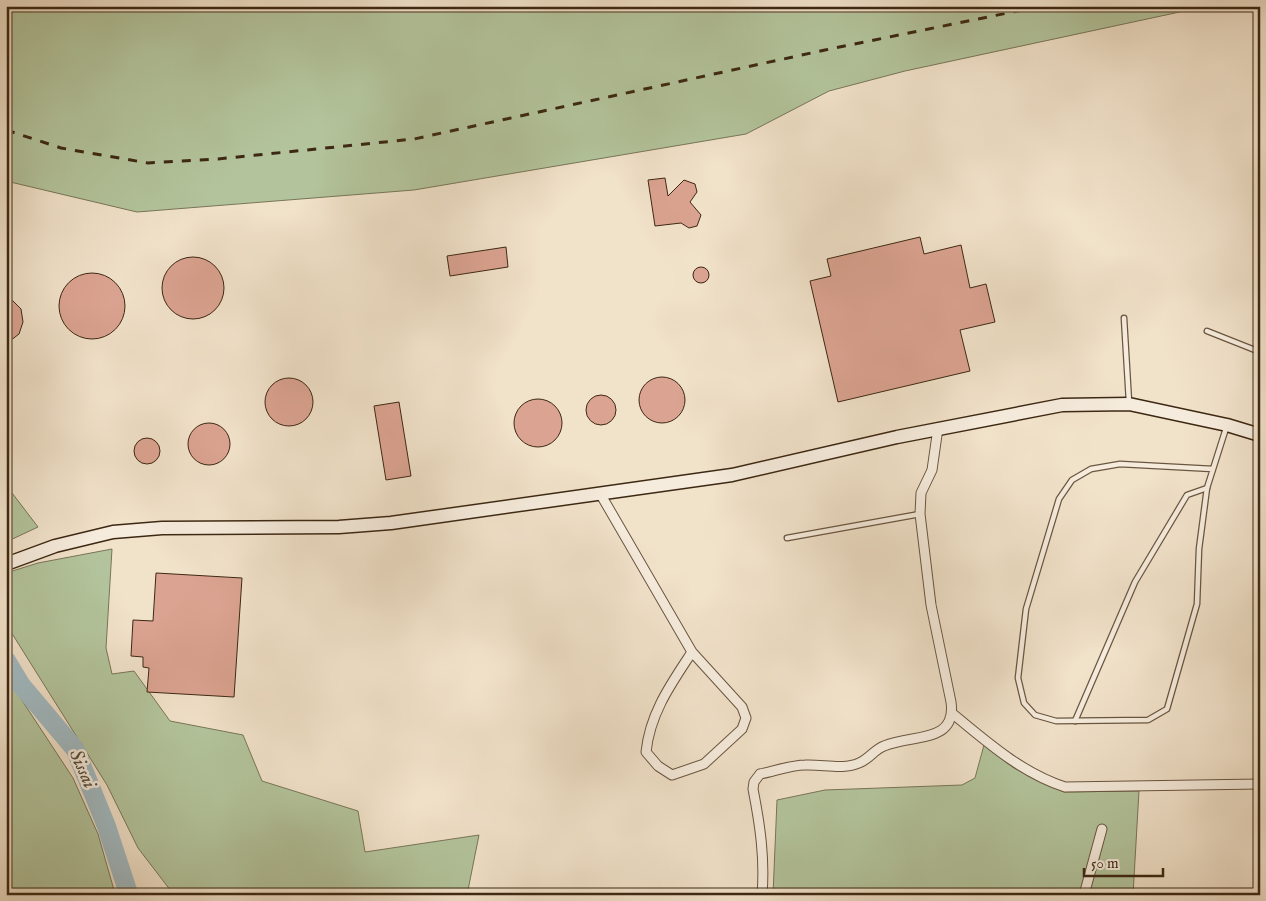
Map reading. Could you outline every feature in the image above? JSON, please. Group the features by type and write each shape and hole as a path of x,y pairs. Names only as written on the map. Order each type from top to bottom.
{"street":[{"path":"6,564 55,546 113,532 162,528 339,527 391,523 732,476 938,428 1062,406 1130,404 1227,425 1260,435"},
{"path":"762,895 765,865 753,789 754,782 760,774 804,765 841,766 860,763 883,746 941,730 949,725 953,714 931,606 920,514 921,493 932,470 938,428"},
{"path":"601,495 692,652 742,707 746,718 742,729 704,764 672,775 658,766 646,752 648,731 660,700 692,652"},
{"path":"953,714 1020,766 1040,778 1065,787 1260,784"},
{"path":"1084,895 1102,829"}],"lane":[{"path":"1124,318 1130,404"},
{"path":"1207,331 1260,352"},
{"path":"1213,469 1120,464 1092,469 1072,480 1058,499 1026,609 1018,678 1024,703 1035,715 1056,721 1148,720 1167,708 1197,604 1199,549 1207,488 1227,425"},
{"path":"1075,721 1134,582 1187,495 1207,488"},
{"path":"787,538 920,514"}],"green space":[{"path":"6,6 1227,6 1189,10 905,71 829,91 746,134 414,190 137,212 6,181"},
{"path":"6,485 38,527 6,542"},
{"path":"112,549 106,648 112,674 134,671 170,721 243,735 262,781 358,811 365,852 479,835 467,895 174,895 138,848 107,785 6,624 6,573 38,563"},
{"path":"6,676 73,778 98,834 114,890 118,895 6,895"},
{"path":"984,745 1014,768 1064,792 1139,791 1133,895 773,895 777,800 825,790 962,785 975,778"}],"building":[{"path":"665,178 668,196 684,180 695,184 697,192 690,202 701,215 697,226 689,228 681,223 655,226 648,180"},
{"path":"920,237 924,254 961,245 970,288 986,284 995,322 960,330 970,371 838,402 810,281 831,276 827,259"},
{"path":"506,247 508,267 450,276 447,256"},
{"path":"187,257 199,257 215,266 222,276 224,288 222,300 215,310 199,319 187,319 176,314 167,305 162,294 162,282 167,271 176,262"},
{"path":"701,267 707,269 709,275 707,281 701,283 695,281 693,275 695,269"},
{"path":"92,273 105,276 115,283 122,293 125,306 122,319 115,329 105,336 92,339 79,336 69,329 62,319 59,306 62,293 69,283 79,276"},
{"path":"6,294 21,309 23,322 19,334 6,344"},
{"path":"662,377 675,381 681,387 685,400 681,413 675,419 662,423 649,419 643,413 639,400 643,387 649,381"},
{"path":"289,378 298,380 306,385 311,393 313,402 311,411 306,419 298,424 289,426 280,424 272,419 267,411 265,402 267,393 272,385 280,380"},
{"path":"601,395 607,396 615,404 615,416 607,424 601,425 595,424 587,416 586,410 587,404 595,396"},
{"path":"533,399 543,399 552,403 558,409 561,414 561,432 552,443 543,447 533,447 524,443 518,437 514,428 514,418 518,409 524,403"},
{"path":"399,402 411,476 386,480 374,406"},
{"path":"213,423 221,426 227,432 230,444 227,456 221,462 205,465 197,462 191,456 188,440 191,432 197,426"},
{"path":"147,438 156,442 160,451 156,460 147,464 138,460 134,451 138,442"},
{"path":"156,573 242,578 234,697 147,692 149,668 143,667 143,657 131,656 133,620 153,621"}],"waterway":[{"name":"Sissai","path":"6,660 21,685 75,749 106,825 129,895"}],"railway":[{"path":"6,130 61,148 148,163 218,159 414,139 825,50 1042,6"}]}
